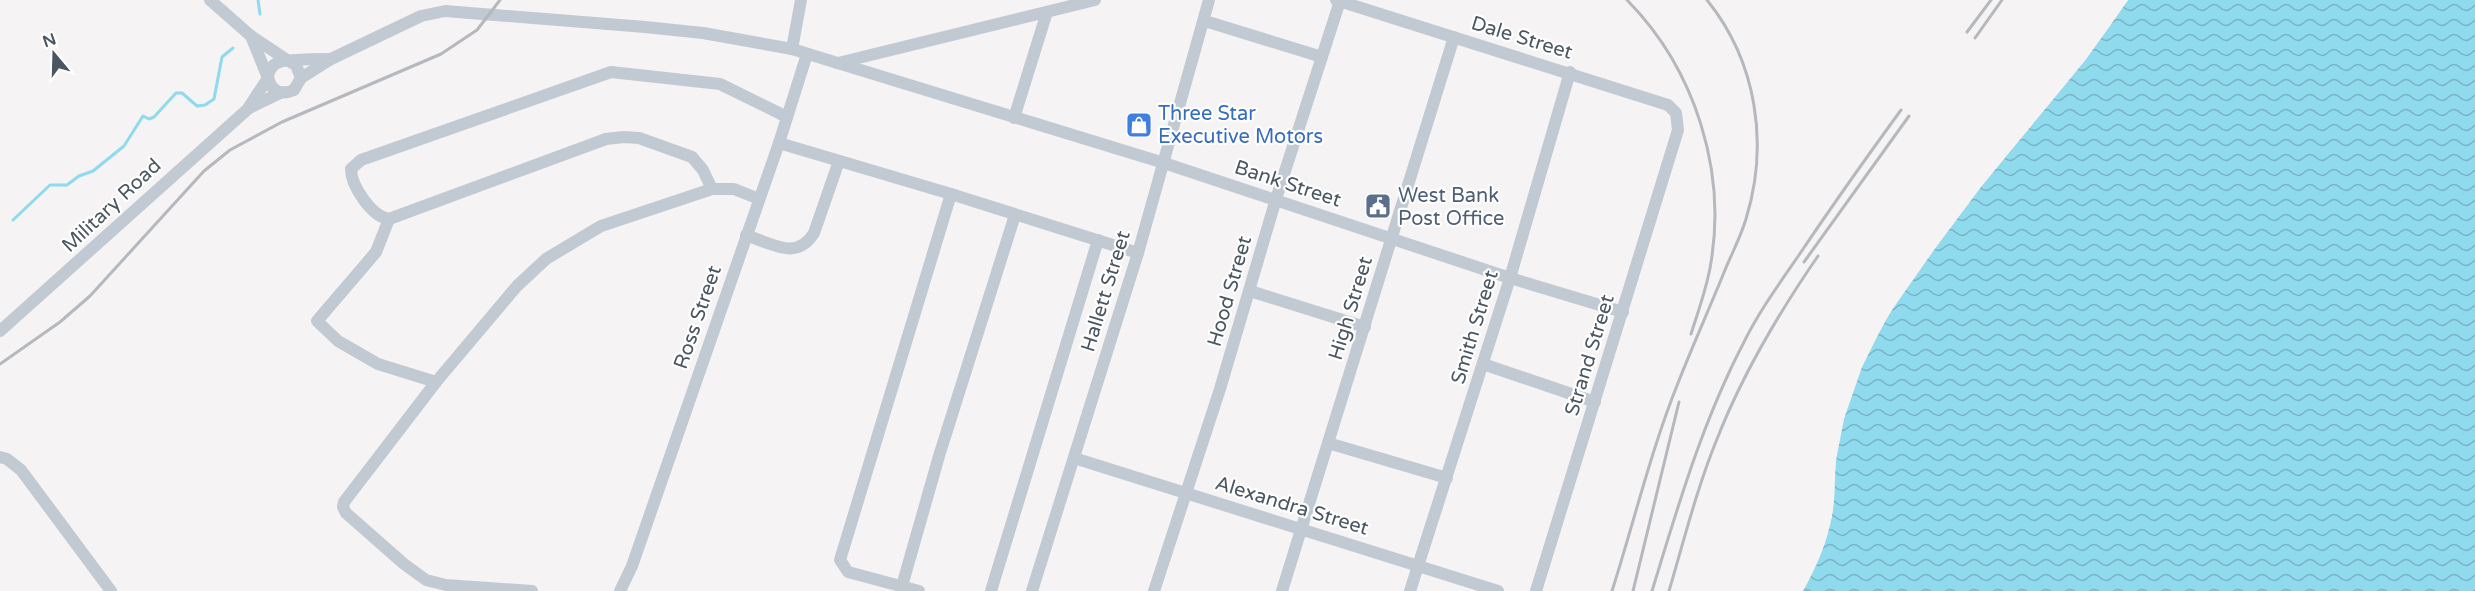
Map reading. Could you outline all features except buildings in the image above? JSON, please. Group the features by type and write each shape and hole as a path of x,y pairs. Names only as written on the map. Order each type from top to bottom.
{"street":[{"path":"210,0 251,36 296,65 301,78 294,90 280,93 270,85 251,36"},
{"path":"792,49 801,0"},
{"path":"837,63 1095,0"},
{"name":"Hallett Street","path":"1032,591 1138,253 1205,21 1209,0"},
{"name":"Dale Street","path":"1338,1 1570,72 1668,105 1676,113 1678,130"},
{"name":"Hood Street","path":"1154,591 1250,291 1276,199 1338,1"},
{"name":"Bank Street","path":"301,78 332,59 421,16 456,11 691,32 792,49 1164,163 1510,278 1623,312"},
{"path":"1014,118 1047,12"},
{"path":"1205,21 1322,57"},
{"name":"High Street","path":"1282,591 1454,37"},
{"name":"Ross Street","path":"620,591 632,566 779,143 807,54"},
{"path":"268,78 269,72 276,63 332,59"},
{"path":"712,189 703,170 692,157 639,138 624,137 606,139 389,219 378,215 353,181 351,169 357,163 604,73 618,72 720,84 787,117"},
{"name":"Smith Street","path":"1410,591 1420,566 1510,278 1570,72"},
{"name":"Military Road","path":"0,331 249,108 268,78"},
{"name":"Military Road","path":"249,108 280,93"},
{"name":"Strand Street","path":"1536,591 1678,130"},
{"path":"779,143 1138,253"},
{"path":"746,235 791,249 800,249 808,243 814,233 839,161"},
{"path":"532,591 458,586 426,580 404,564 344,510 345,499 436,382 517,286 546,259 601,226 712,189 734,189 759,199"},
{"path":"919,591 848,572 840,560 951,194"},
{"path":"902,586 939,456 1015,215"},
{"path":"389,219 376,252 317,321 354,352 378,364 436,382"},
{"path":"992,591 1098,240"},
{"path":"1250,291 1365,327"},
{"path":"1483,364 1594,402"},
{"path":"1328,443 1447,478"},
{"path":"0,457 7,459 21,470 111,591"},
{"name":"Alexandra Street","path":"1074,458 1498,591"}],"water":[{"path":"2128,0 2475,0 2475,591 1803,591 1828,535 1834,501 1837,448 1846,411 1863,364 1885,322 1937,243 2086,59"}],"pier":[{"path":"2124,0 2128,0 2086,59 1981,187 1887,317 1862,367 1844,419 1836,460 1832,517 1829,525 1826,525 1833,487 1833,459 1842,418 1859,366 1884,316 1931,248 2032,117 2084,57"}],"waterway":[{"path":"258,0 260,14"},
{"path":"13,220 50,185 67,185 79,176 93,171 124,146 143,116 149,119 154,117 176,93 182,93 197,106 205,105 214,99 222,57 233,48"}],"railway":[{"path":"0,364 60,322 90,296 204,171 230,150 282,122 441,54 477,30 500,0"},
{"path":"1627,0 1651,27 1671,57 1688,90 1701,124 1710,159 1714,195 1714,232 1710,268 1691,334"},
{"path":"1612,591 1668,408 1742,232 1753,191 1757,162 1754,105 1737,50 1724,24 1707,0"},
{"path":"1967,32 1991,0"},
{"path":"1975,38 2002,0"},
{"path":"1652,591 1703,434 1728,374 1749,332 1849,182 1901,110"},
{"path":"1804,262 1909,116"},
{"path":"1669,591 1703,476 1727,415 1762,344 1818,256"},
{"path":"1633,591 1679,402"}],"place":[{"name":"Three Star Executive Motors","path":"1139,125"},
{"name":"West Bank Post Office","path":"1378,206"}]}
